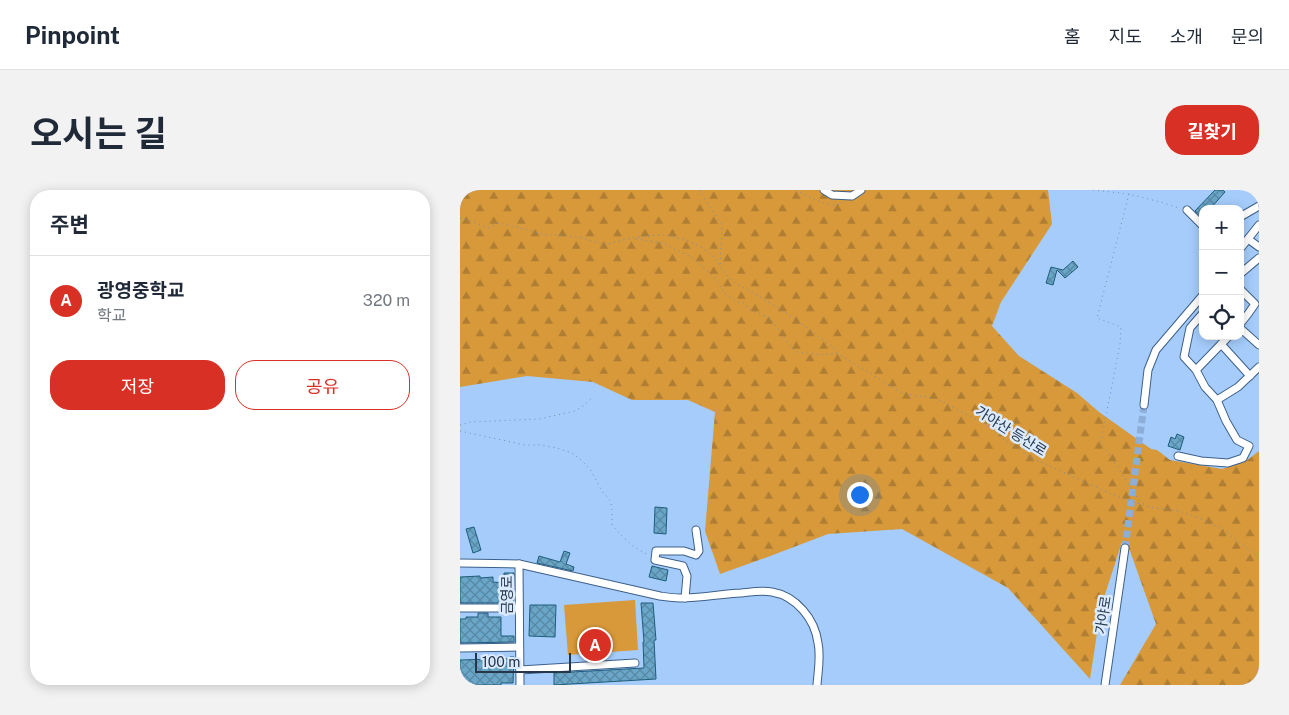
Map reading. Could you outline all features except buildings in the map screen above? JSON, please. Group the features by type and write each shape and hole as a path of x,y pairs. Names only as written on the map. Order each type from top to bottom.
{"street":[{"path":"824,190 832,195 852,196 861,190"},
{"path":"1244,215 1259,206"},
{"path":"1187,210 1199,222"},
{"path":"1244,244 1259,225"},
{"path":"1248,239 1259,247"},
{"path":"1244,271 1259,258"},
{"path":"1244,294 1255,304 1244,319"},
{"path":"1144,405 1148,370 1156,350 1199,300"},
{"path":"1178,456 1201,461 1228,463 1243,458 1249,446 1237,440 1217,400 1205,387 1196,370 1184,356 1190,328 1199,318"},
{"path":"1244,332 1259,345"},
{"path":"1196,370 1225,340"},
{"path":"1221,344 1250,376"},
{"path":"1217,400 1238,387 1259,367"},
{"path":"685,598 687,576 683,566 655,560 656,551 684,551 696,554 700,551 696,530"},
{"name":"가야로","path":"1105,685 1125,548"},
{"name":"금영로","path":"460,563 519,564 520,685"},
{"path":"519,564 660,596 685,598 756,592 771,592 785,596 805,612 817,634 819,653 817,685"},
{"path":"460,608 519,608"},
{"path":"460,648 519,647"},
{"path":"520,670 635,663"}],"path":[{"path":"699,190 722,225 720,266"},
{"path":"796,190 827,204 840,205 852,196"},
{"path":"1093,190 1129,194 1187,210"},
{"path":"1129,194 1097,318 1121,327 1120,344 1101,442 1138,499 1149,507"},
{"name":"가야산 등산로","path":"460,218 488,228 498,223 544,235 583,238 605,245 633,238 666,235 686,240 702,247 718,261 732,281 784,311 832,346 837,353 904,394 935,398 989,426 1002,438 1028,456 1112,494 1149,507 1179,512 1208,522 1224,530 1259,558"},
{"path":"633,238 663,243 693,258 716,279 724,293 737,302 744,303 749,309 771,319 791,347 797,352 824,355 837,353"},
{"path":"460,425 470,422 539,419 575,411 593,397"},
{"path":"460,431 525,445 540,444 572,454 590,469 602,491 610,500 612,525 633,546 655,560"}],"green space":[{"path":"460,190 1048,190 1052,224 1001,302 992,326 1019,356 1077,393 1099,412 1151,449 1157,450 1170,460 1222,469 1246,461 1259,451 1259,685 1120,685 1156,624 1130,551 1122,542 1101,607 1090,679 1008,588 902,529 828,534 720,574 705,531 715,412 688,400 632,400 593,382 527,376 460,387"},
{"path":"635,600 638,650 568,655 564,605"}],"tunnel":[{"path":"1125,548 1144,405"}],"place":[{"name":"광영중학교","path":"595,645"}]}
